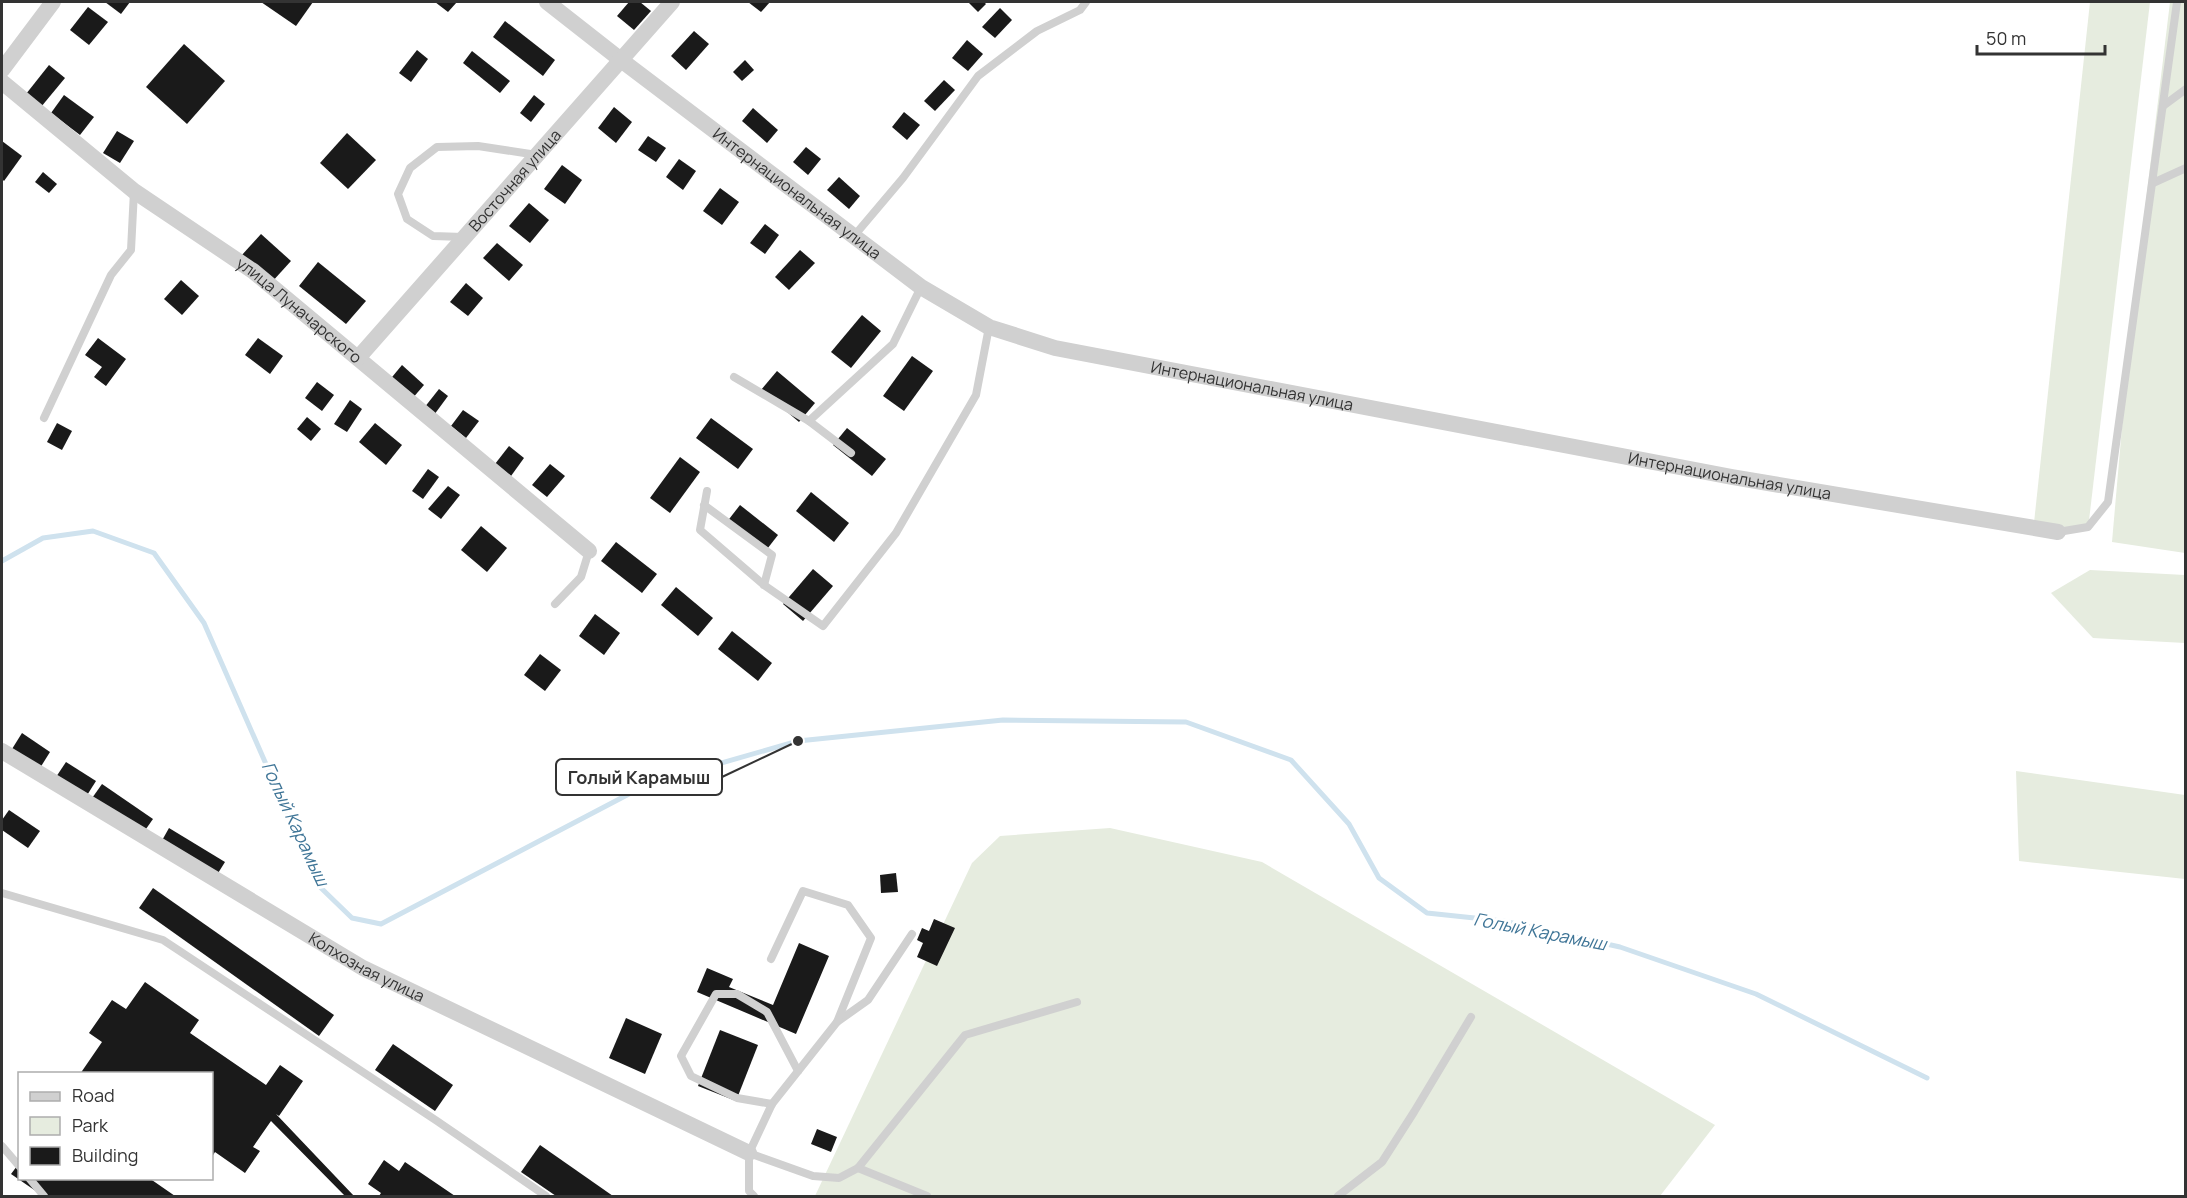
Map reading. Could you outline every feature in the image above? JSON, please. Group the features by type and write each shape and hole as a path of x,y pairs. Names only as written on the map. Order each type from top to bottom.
{"street":[{"path":"2,70 53,2"},
{"name":"Интернациональная улица","path":"548,2 921,287 990,327 1078,353 1732,477 2058,532"},
{"name":"Восточная улица","path":"358,358 672,2"},
{"name":"улица Луначарского","path":"2,82 134,191 253,271 589,550"},
{"name":"Колхозная улица","path":"2,751 363,968 749,1153"}],"lane":[{"path":"854,236 903,178 978,76 1037,31 1080,10 1086,2"},
{"path":"2058,532 2088,527 2108,502 2176,2"},
{"path":"2163,106 2186,89"},
{"path":"465,237 433,236 408,219 398,194 410,168 437,147 478,146 537,155"},
{"path":"2153,183 2186,168"},
{"path":"44,418 111,275 131,250 134,191"},
{"path":"809,421 893,344 921,287"},
{"path":"706,491 700,530 764,585 823,626 896,533 976,395 990,327"},
{"path":"734,377 809,421 851,453"},
{"path":"704,505 772,555 764,585"},
{"path":"555,604 581,577 589,550"},
{"path":"771,959 803,891 848,905 871,938 837,1022"},
{"path":"2,893 163,940 437,1121 546,1197"},
{"path":"754,1197 749,1191 749,1153 772,1104 837,1022 868,1000 912,934"},
{"path":"772,1104 737,1098 691,1076 681,1056 716,994 737,994 767,1012 798,1071"},
{"path":"749,1153 813,1176 839,1178 858,1168 964,1035 1077,1002"},
{"path":"1338,1197 1382,1162 1471,1017"},
{"path":"2,1146 18,1165"},
{"path":"858,1168 927,1197"},
{"path":"30,1180 44,1197"}],"green space":[{"path":"2090,2 2150,2 2088,529 2033,532"},
{"path":"2170,2 2185,2 2185,553 2112,542 2131,324"},
{"path":"2090,570 2185,575 2185,643 2093,638 2051,593"},
{"path":"2016,771 2185,795 2185,879 2019,861"},
{"path":"1110,828 1262,862 1715,1125 1660,1196 815,1196 972,863 1000,836"}],"building":[{"path":"105,2 130,2 121,14"},
{"path":"261,2 313,2 296,26"},
{"path":"435,2 457,2 448,12"},
{"path":"629,2 640,2 651,11 634,30 617,16"},
{"path":"748,2 770,2 761,12"},
{"path":"968,2 984,2 986,4 978,12"},
{"path":"88,7 108,22 89,45 70,30"},
{"path":"1000,8 1012,20 995,38 982,27"},
{"path":"505,21 555,60 543,76 493,37"},
{"path":"694,31 709,44 686,70 671,56"},
{"path":"967,40 983,54 968,71 952,58"},
{"path":"184,44 225,81 187,124 146,87"},
{"path":"417,50 428,59 411,82 399,73"},
{"path":"472,51 510,81 500,93 463,63"},
{"path":"745,60 754,70 742,81 733,72"},
{"path":"49,65 65,78 41,107 26,94"},
{"path":"944,80 955,90 935,111 924,101"},
{"path":"64,95 94,117 80,135 51,113"},
{"path":"534,95 545,104 531,122 520,113"},
{"path":"614,107 632,122 616,143 598,128"},
{"path":"753,108 778,130 767,143 742,121"},
{"path":"904,112 920,125 907,140 892,127"},
{"path":"117,131 134,141 120,163 103,153"},
{"path":"347,133 376,160 348,189 320,163"},
{"path":"648,136 666,148 656,162 638,150"},
{"path":"2,141 22,156 4,181 2,179"},
{"path":"806,147 821,159 808,175 793,162"},
{"path":"679,159 696,171 683,190 666,177"},
{"path":"562,165 582,180 565,204 544,189"},
{"path":"43,172 57,184 49,193 35,182"},
{"path":"839,177 860,196 849,209 827,190"},
{"path":"720,188 739,202 722,225 703,211"},
{"path":"529,203 549,220 530,243 509,226"},
{"path":"765,224 779,235 765,254 750,243"},
{"path":"261,234 291,261 271,283 241,256"},
{"path":"497,243 523,265 509,281 483,258"},
{"path":"800,250 815,263 789,290 775,277"},
{"path":"318,262 366,301 346,324 299,286"},
{"path":"181,280 199,296 182,315 164,299"},
{"path":"466,283 483,298 468,316 450,302"},
{"path":"862,315 881,331 851,368 831,352"},
{"path":"98,338 126,359 106,386 94,377 102,367 85,355"},
{"path":"258,338 283,356 270,374 245,355"},
{"path":"912,356 933,371 904,411 883,396"},
{"path":"402,365 424,385 405,407 383,388"},
{"path":"777,371 815,403 799,422 761,390"},
{"path":"317,382 334,395 322,411 305,398"},
{"path":"439,389 448,396 434,415 424,408"},
{"path":"350,400 362,409 347,432 334,424"},
{"path":"463,410 479,421 466,438 451,426"},
{"path":"307,417 321,429 311,441 297,429"},
{"path":"711,418 753,449 738,469 696,438"},
{"path":"57,423 72,431 62,450 47,442"},
{"path":"375,423 402,445 386,465 359,442"},
{"path":"847,428 886,459 872,476 833,445"},
{"path":"509,446 524,458 511,476 495,464"},
{"path":"680,457 700,472 670,513 650,498"},
{"path":"550,464 565,476 547,497 532,485"},
{"path":"428,469 439,477 423,499 412,491"},
{"path":"448,486 460,495 441,519 428,509"},
{"path":"811,492 849,523 834,542 796,511"},
{"path":"740,505 778,535 764,553 726,523"},
{"path":"481,526 507,548 487,572 461,550"},
{"path":"616,542 657,574 642,593 601,561"},
{"path":"813,569 833,586 803,621 783,604"},
{"path":"676,587 713,618 698,636 661,605"},
{"path":"595,614 620,633 604,655 579,636"},
{"path":"732,631 772,663 758,681 718,649"},
{"path":"540,654 561,670 545,691 524,675"},
{"path":"22,733 50,752 40,768 12,749"},
{"path":"66,762 96,781 84,800 54,780"},
{"path":"102,784 153,819 141,836 90,801"},
{"path":"9,810 40,831 28,848 2,830 2,820"},
{"path":"169,828 225,862 215,878 160,844"},
{"path":"896,873 898,892 881,893 880,875"},
{"path":"153,888 334,1015 319,1036 139,908"},
{"path":"934,919 955,928 937,966 917,957 923,943 917,940 922,928 929,931"},
{"path":"799,943 829,956 796,1034 697,992 707,968 733,979 729,987 773,1005"},
{"path":"145,982 199,1020 190,1033 266,1085 280,1065 303,1081 279,1116 276,1114 354,1196 345,1196 271,1121 253,1147 260,1151 245,1173 215,1152 213,1155 213,1072 81,1072 102,1042 89,1033 112,1000 126,1009"},
{"path":"626,1018 662,1034 645,1074 609,1058"},
{"path":"720,1030 758,1045 736,1101 698,1086"},
{"path":"393,1044 453,1085 435,1111 375,1070"},
{"path":"817,1129 837,1137 831,1152 811,1144"},
{"path":"540,1145 613,1196 556,1196 521,1172"},
{"path":"384,1160 399,1171 405,1162 455,1196 379,1196 381,1193 368,1184"},
{"path":"18,1165 18,1179 11,1174"},
{"path":"20,1180 152,1180 175,1196 43,1196"}],"waterway":[{"name":"Голый Карамыш","path":"2,561 43,538 93,531 154,553 204,623 320,887 352,918 381,924 648,784 798,741 1003,720 1186,722 1291,760 1349,824 1379,878 1427,913 1503,921 1620,947 1756,994 1927,1078"}],"place":[{"name":"Голый Карамыш","path":"798,741"}]}
